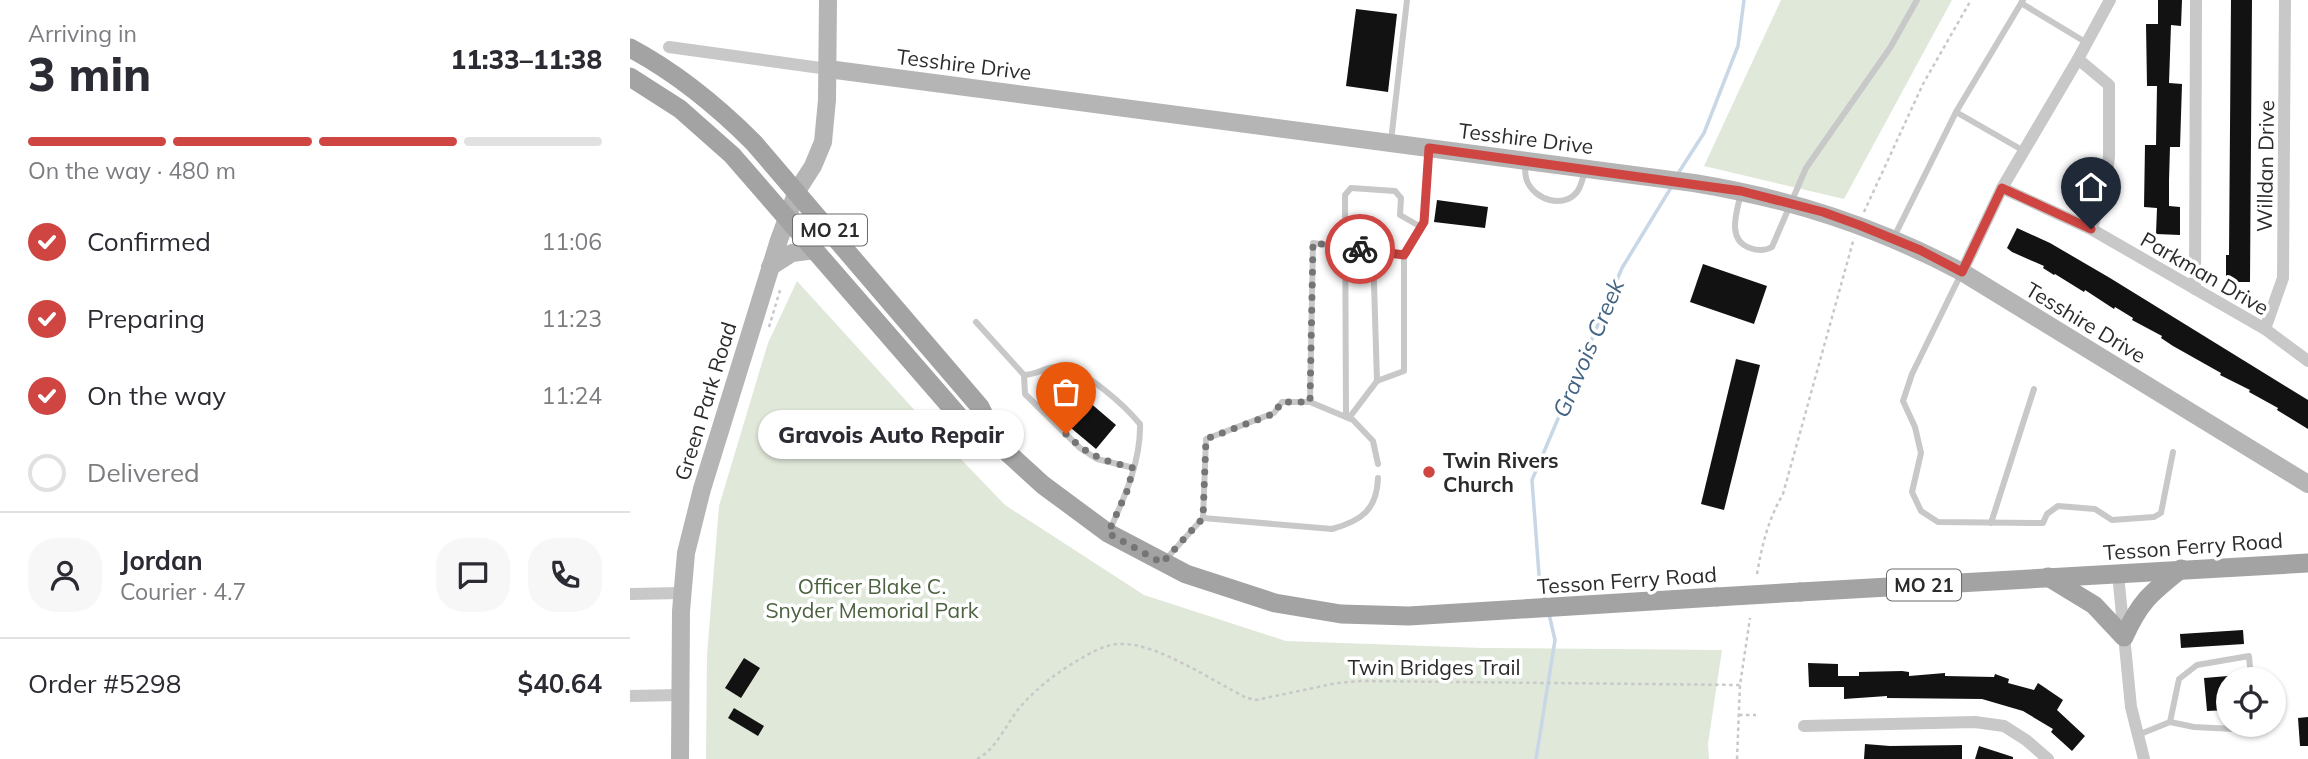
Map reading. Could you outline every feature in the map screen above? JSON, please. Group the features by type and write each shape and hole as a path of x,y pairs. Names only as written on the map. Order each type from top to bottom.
{"main road":[{"name":"Tesson Ferry Road","path":"630,48 685,82 754,143 980,407 998,443"},
{"name":"Tesson Ferry Road","path":"630,77 680,109 732,155 963,421 998,443 1043,485 1108,533 1162,563 1243,595 1301,608 1373,616 1462,614 2308,563"},
{"path":"2048,578 2094,605 2124,637 2136,611 2151,593 2181,569"}],"street":[{"name":"Green Park Road","path":"680,759 681,593 686,553 702,489 777,272 787,216 797,191 813,166 822,142 828,69 828,0"},
{"path":"1962,272 2002,188 2078,59 2109,0"},
{"path":"2195,289 2196,0"},
{"name":"Willdan Drive","path":"2265,329 2283,278 2286,0"},
{"name":"Tesshire Drive","path":"669,47 1694,183 1791,203 1893,238 1962,272 2308,484"},
{"path":"2078,59 2109,85 2109,156 2105,192 2091,229"},
{"name":"Parkman Drive","path":"2002,188 2091,229 2265,329 2308,361"},
{"path":"777,272 792,253 816,250"},
{"path":"2118,573 2130,707 2144,759"},
{"path":"630,594 681,593"},
{"path":"630,696 680,695"},
{"path":"1804,726 1955,720 1975,722 2004,726 2048,759"}],"lane":[{"path":"1391,143 1407,0"},
{"path":"1741,191 1735,229 1741,243 1760,250 1772,247 1806,168 1890,48 1917,0"},
{"path":"1893,238 1956,111 2022,1 2087,43"},
{"path":"1956,111 2024,151"},
{"path":"1349,418 1377,381 1404,371 1404,255 1424,222 1429,148"},
{"path":"1525,161 1526,180 1536,194 1553,202 1577,192 1586,169"},
{"path":"1349,418 1343,247 1345,195 1351,188 1395,191 1401,198 1400,215 1421,227"},
{"path":"1310,402 1313,243 1404,255"},
{"path":"1373,251 1377,381"},
{"path":"1962,272 1912,374 1903,401 1915,427 1921,453 1912,492 1921,511 1938,522 2043,523 2047,514 2058,506 2095,509 2112,520 2154,517 2161,513 2173,452"},
{"path":"976,322 1024,375 1026,394 1080,448 1097,459 1133,468"},
{"path":"1024,375 1033,375 1046,368 1060,366 1074,369 1132,414 1140,424 1128,489 1108,533"},
{"path":"1991,523 2034,389"},
{"path":"1162,563 1203,518 1206,439 1273,414 1282,402 1310,402 1349,418 1373,441 1378,464"},
{"path":"1203,518 1332,529 1353,524 1369,511 1378,492 1378,478"},
{"path":"2170,722 2179,679 2196,665 2249,656 2250,667"},
{"path":"2138,734 2170,722 2216,728"}],"path":[{"path":"1862,216 1923,84 1971,0"},
{"path":"1757,574 1763,537 1783,494 1855,235"},
{"path":"767,332 775,312 777,272"},
{"path":"1737,759 1740,685 1750,618"},
{"name":"Twin Bridges Trail","path":"977,759 996,742 1010,718 1059,672 1091,653 1120,643 1156,651 1247,698 1266,699 1337,683 1361,681 1740,685"},
{"path":"1739,715 1756,715"}],"green space":[{"path":"1781,0 1952,0 1844,199 1704,166"},
{"name":"Officer Blake C. Snyder Memorial Park","path":"797,281 1005,505 1144,595 1286,641 1483,648 1722,650 1708,744 1709,759 706,759 707,655 719,506 768,343"}],"building":[{"path":"2158,0 2182,0 2181,26 2171,25 2169,83 2182,84 2180,147 2170,147 2169,180 2169,206 2180,207 2180,235 2156,234 2157,208 2144,207 2145,145 2156,145 2157,86 2147,86 2146,24 2158,24"},
{"path":"2231,0 2252,0 2250,282 2226,282 2226,255 2229,255"},
{"path":"1356,9 1397,14 1388,92 1346,86"},
{"path":"1437,200 1488,207 1485,228 1434,222"},
{"path":"2017,228 2050,243 2110,278 2308,400 2308,429 2115,307 2114,309 2085,290 2084,292 2054,275 2043,268 2044,266 2012,252 2007,248"},
{"path":"1703,264 1767,286 1754,324 1690,302"},
{"path":"1736,359 1760,365 1724,510 1701,504"},
{"path":"1067,383 1116,425 1096,449 1046,407"},
{"path":"2243,630 2244,644 2181,648 2180,634"},
{"path":"744,658 760,668 741,698 725,688"},
{"path":"1808,663 1838,664 1838,676 1859,676 1859,672 1902,671 1909,672 1909,676 1945,673 1945,676 1994,677 1995,674 2009,679 2008,683 2034,690 2038,683 2063,700 2057,710 2085,736 2072,751 2051,732 2053,729 2023,711 1982,699 1887,696 1844,699 1844,687 1809,687"},
{"path":"2216,677 2216,711 2207,711 2204,678"},
{"path":"734,708 764,726 758,736 728,718"},
{"path":"2308,717 2308,746 2300,746 2298,718"},
{"path":"1865,744 1962,745 1962,759 1864,759"},
{"path":"1979,746 2013,757 2013,759 1975,759"}],"waterway":[{"name":"Gravois Creek","path":"1677,175 1704,133 1738,46 1744,0"},
{"name":"Gravois Creek","path":"1545,600 1539,575 1532,480 1622,268 1672,186"},
{"name":"Gravois Creek","path":"1536,759 1555,640 1549,614"}],"way so far":[{"path":"1066,434 1080,448 1097,459 1133,468 1128,489 1108,533 1162,563 1203,518 1206,439 1273,414 1282,402 1310,402 1313,243 1360,249"}],"place":[{"name":"Gravois Auto Repair","path":"1066,434"},
{"name":"Twin Rivers Church","path":"1429,472"}],"route":[{"path":"1360,249 1404,255 1424,222 1429,148 1741,191 1823,212 1859,225 1920,250 1962,272 2002,188 2091,229"}]}
